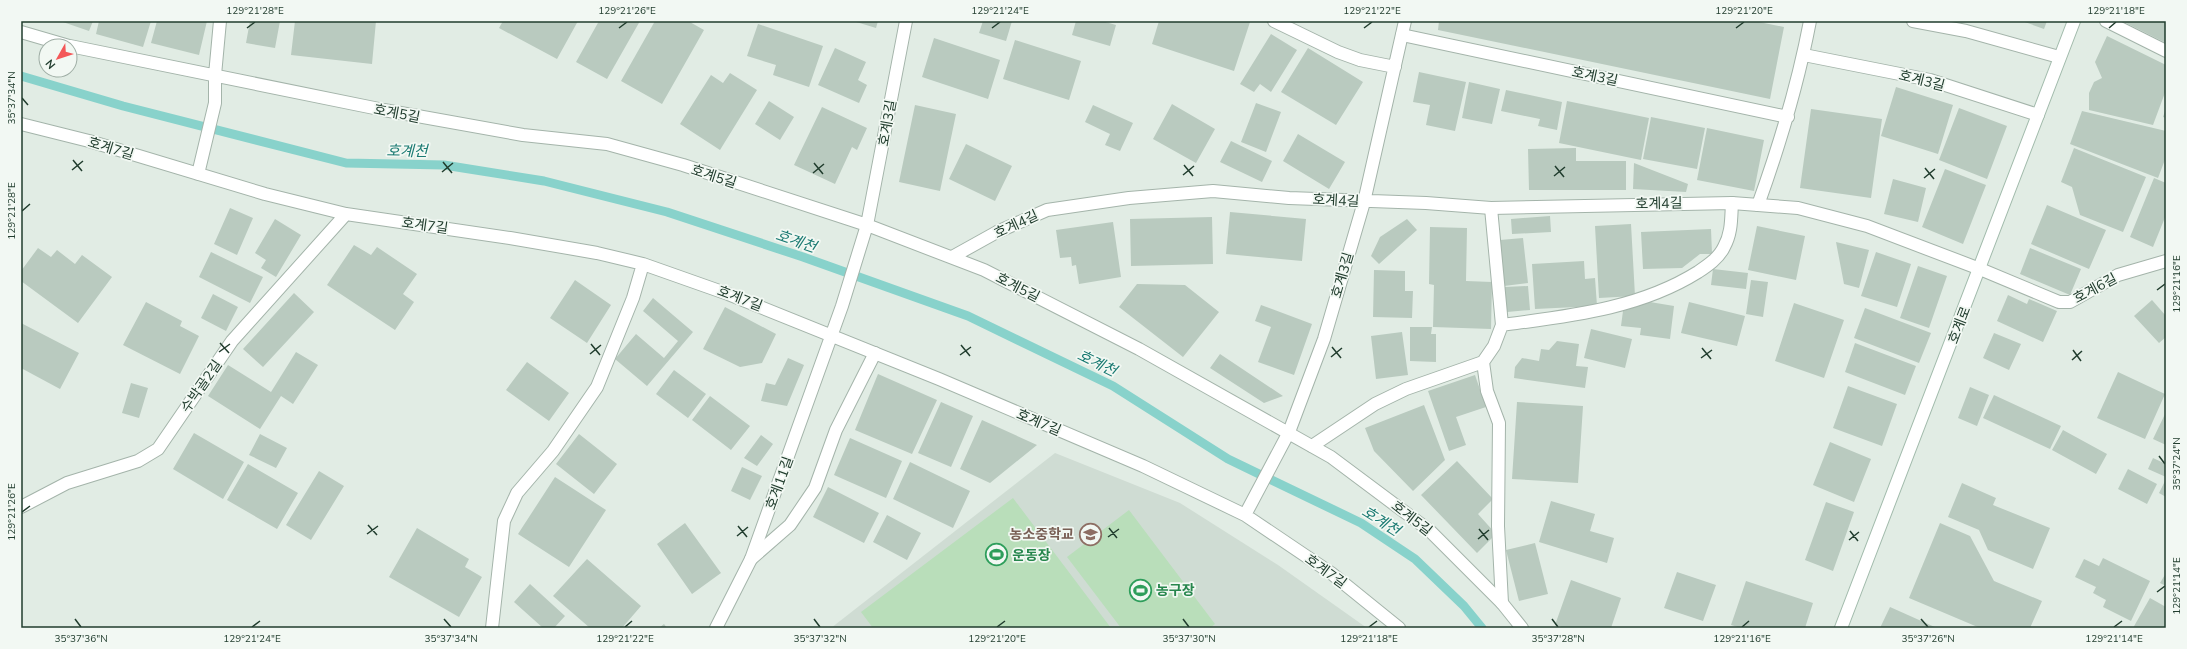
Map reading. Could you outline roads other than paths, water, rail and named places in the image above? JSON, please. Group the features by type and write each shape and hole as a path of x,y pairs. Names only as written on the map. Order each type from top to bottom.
{"street":[{"path":"198,174 215,103 215,75 220,21"},
{"name":"호계3길","path":"842,306 867,226 906,21"},
{"path":"1274,21 1338,52 1360,60 1395,68"},
{"name":"호계3길","path":"1245,515 1289,432 1324,339 1364,202 1405,21"},
{"path":"1758,205 1788,117 1804,55 1810,21"},
{"path":"1913,21 1966,31 2059,57"},
{"name":"호계로","path":"1841,628 2074,21"},
{"path":"2106,21 2166,51"},
{"name":"호계5길","path":"21,32 42,38"},
{"name":"호계3길","path":"1402,35 1788,117"},
{"name":"호계5길","path":"78,48 384,110 523,135 607,144 683,165 867,226 952,257 984,270 1073,314 1312,446 1369,484 1430,531 1502,603 1522,628"},
{"name":"호계3길","path":"1804,55 1930,80 2038,116"},
{"name":"호계7길","path":"21,124 89,141 198,174 346,214 510,238 643,264 728,294 833,335 1143,466 1245,515 1331,573 1399,628"},
{"name":"호계4길","path":"952,257 998,232 1047,210 1129,198 1213,191 1289,198 1364,202 1426,202 1491,208 1732,203 1798,208 1867,226 1980,269"},
{"path":"1502,325 1588,313 1644,298 1683,281 1709,265 1724,249 1731,231 1732,203"},
{"path":"1312,446 1375,404 1406,389 1483,362 1494,346 1502,325 1491,208"},
{"name":"수박골2길","path":"21,506 67,483 138,461 158,449 232,341 346,214"},
{"name":"호계6길","path":"1980,269 2059,302 2070,302 2118,275 2166,261"},
{"path":"492,628 504,521 517,493 553,451 597,387 633,298 643,264"},
{"name":"호계11길","path":"716,628 751,559 833,335 842,306"},
{"path":"751,559 790,525 815,488 836,430 875,353"},
{"path":"1483,362 1487,391 1499,423 1498,526 1502,603"}],"waterway":[{"name":"호계천","path":"21,76 123,106 346,163 444,165 544,181 667,212 803,257 968,316 1113,386 1228,459 1361,523 1415,559 1464,606 1482,628"}],"place":[{"name":"농소중학교","path":"1090,534"},
{"name":"운동장","path":"996,555"},
{"name":"농구장","path":"1141,590"}]}
